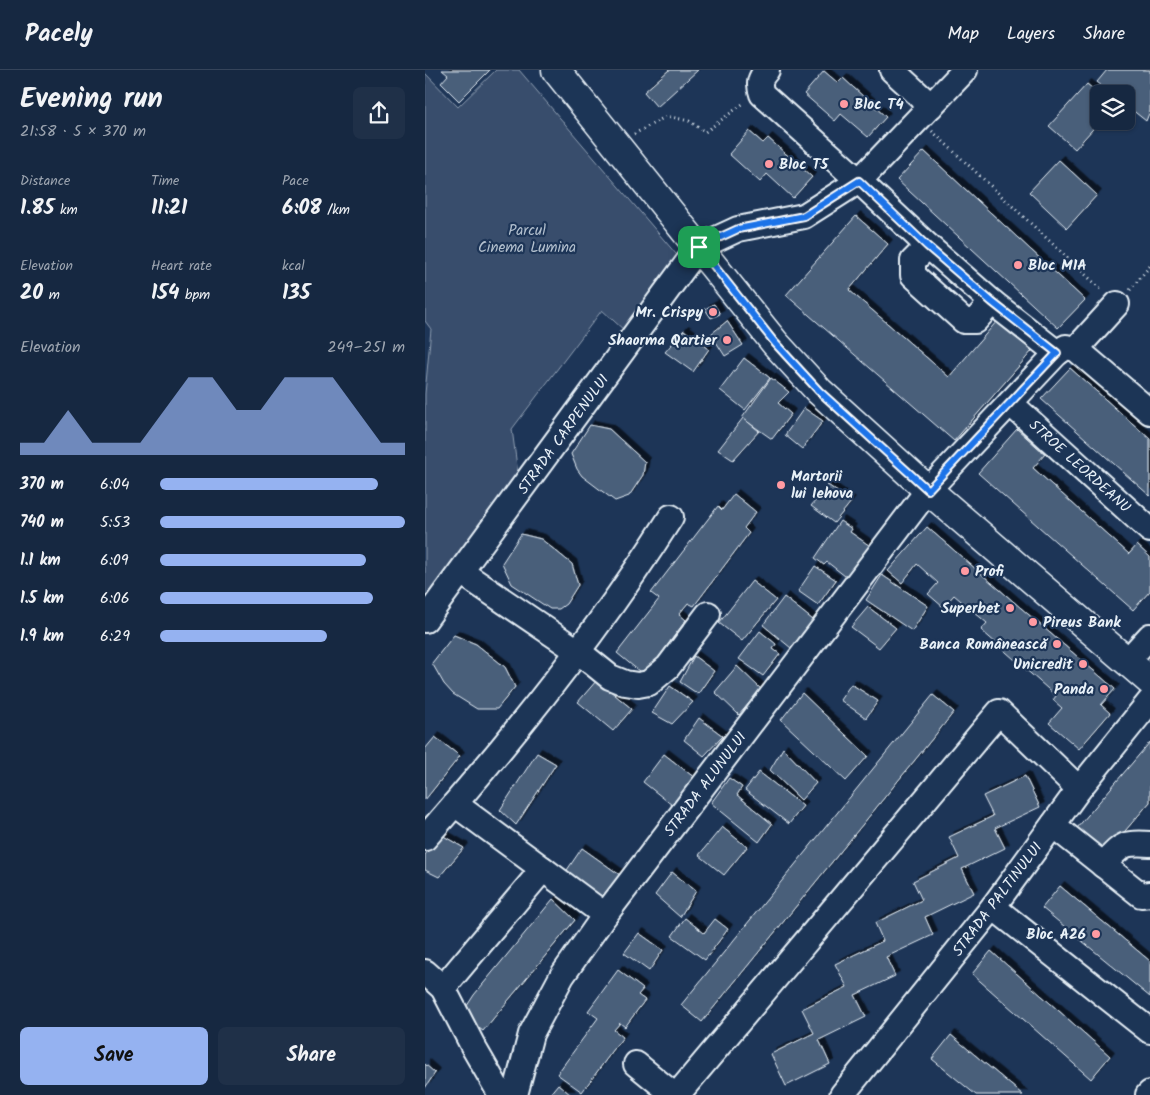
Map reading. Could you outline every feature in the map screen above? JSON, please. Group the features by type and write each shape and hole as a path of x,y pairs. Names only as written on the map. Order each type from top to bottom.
{"main road":[{"path":"557,70 775,343 819,391 928,490 1150,682"}],"street":[{"path":"892,70 925,113"},
{"path":"699,247 738,229 804,216 859,181 965,70"},
{"path":"764,80 762,94 859,181 927,246 992,302 1067,350 1150,412"},
{"path":"927,246 913,261 913,275 964,321 975,321 992,302"},
{"name":"STRADA CARPENULUI","path":"425,620 699,247"},
{"name":"STRADA ALUNULUI","path":"515,1095 531,1034 563,976 605,915 928,490 1010,403 1117,304"},
{"name":"STROE LEORDEANU","path":"1010,403 1150,530"},
{"path":"425,838 579,652 671,518"},
{"path":"461,572 579,652 610,677 625,683 638,685 649,683 668,667 708,614"},
{"path":"1127,661 1150,636"},
{"name":"STRADA PALTINULUI","path":"842,1095 993,907 1079,789 1150,701"},
{"path":"636,1064 676,1095 999,712 1079,789"},
{"path":"455,804 605,915"},
{"path":"1053,825 1141,895 1150,894"},
{"path":"1103,865 1121,846 1131,843 1150,844"},
{"path":"443,988 543,870"},
{"path":"993,907 1150,1031"},
{"path":"425,972 443,988 501,1095"}],"path":[{"path":"617,144 667,116 689,121 705,132 764,80"},
{"path":"925,113 1117,304 1150,266"}],"green space":[{"name":"Parcul Cinema Lumina","path":"496,70 519,70 682,261 625,331 602,310 512,429 519,482 425,611 425,394 431,329 425,321 425,73 458,107"}],"building":[{"path":"442,70 490,70 459,101 441,83 448,75"},
{"path":"669,70 698,70 657,107 644,92"},
{"path":"1107,70 1150,70 1150,111 1146,121 1135,112 1135,85 1101,85 1097,82"},
{"name":"Bloc T4","path":"824,71 838,83 843,78 886,117 868,137 841,114 835,121 804,94"},
{"path":"1087,84 1090,86 1090,130 1092,130 1075,149 1049,126"},
{"name":"Bloc T5","path":"749,131 763,143 768,138 812,177 793,198 767,174 760,182 729,154"},
{"name":"Bloc M1A","path":"924,151 1085,300 1058,328 897,180"},
{"path":"1059,160 1097,195 1067,228 1029,192"},
{"path":"856,216 888,244 849,290 949,377 997,321 1032,351 954,441 786,295"},
{"name":"Mr. Crispy","path":"714,304 720,314 711,318 705,309"},
{"name":"Shaorma Qartier","path":"727,321 743,345 725,356 711,334"},
{"path":"684,330 709,349 693,372 665,352"},
{"path":"744,358 770,378 745,410 720,390"},
{"path":"1070,368 1150,439 1150,496 1041,399"},
{"path":"771,378 789,392 778,403 791,414 772,439 742,418"},
{"path":"804,408 823,421 802,449 785,435"},
{"path":"743,418 759,431 733,460 718,450"},
{"path":"590,425 609,429 645,462 643,475 629,496 615,501 582,476 577,469 571,454"},
{"path":"1017,429 1045,454 1033,468 1129,554 1137,545 1150,557 1150,591 1133,610 978,473"},
{"path":"828,485 851,502 834,523 811,506"},
{"path":"734,494 756,512 744,528 749,533 694,606 688,603 679,614 686,620 645,676 617,653 659,599 651,593 718,506 722,510"},
{"path":"840,521 852,529 850,532 883,555 859,587 827,562 824,565 815,558"},
{"path":"927,527 1115,689 1101,705 1110,713 1079,749 1049,723 1062,708 1053,700 1056,696 981,630 987,623 954,595 943,607 928,594 938,583 917,564 902,583 888,571"},
{"path":"521,534 541,539 572,564 578,585 566,604 559,609 550,609 512,584 502,563"},
{"path":"815,566 836,580 818,605 798,591"},
{"path":"882,575 928,606 912,631 866,600"},
{"path":"752,581 776,600 742,641 719,623"},
{"path":"784,597 813,620 791,648 763,625"},
{"path":"868,607 896,628 879,648 851,627"},
{"path":"760,631 776,644 773,649 780,654 763,676 739,659"},
{"path":"454,635 476,644 505,667 515,687 497,709 477,709 453,694 444,684 432,663"},
{"path":"694,656 714,671 698,694 680,682"},
{"path":"737,666 761,689 739,715 715,692"},
{"path":"597,680 632,709 613,731 578,702"},
{"path":"851,684 878,701 866,718 840,700"},
{"path":"670,686 693,702 672,724 652,713"},
{"path":"802,693 868,756 846,781 781,720"},
{"path":"933,695 954,712 702,1022 681,1005"},
{"path":"699,718 723,736 704,756 684,740"},
{"path":"435,737 460,756 425,800 425,749"},
{"path":"1150,742 1150,802 1106,853 1077,828"},
{"path":"783,748 816,783 801,800 770,770"},
{"path":"537,753 556,764 516,825 500,810"},
{"path":"664,754 695,778 672,805 643,782"},
{"path":"759,772 803,806 789,824 745,790"},
{"path":"1025,776 1040,807 995,828 1005,848 962,869 974,893 925,917 933,935 886,957 895,976 855,995 866,1017 819,1040 830,1064 786,1086 771,1054 814,1033 802,1009 847,987 835,964 883,941 875,923 922,900 913,881 959,858 949,837 993,816 983,796"},
{"path":"729,778 742,787 737,795 772,824 759,842 711,803"},
{"path":"722,827 747,847 724,875 699,855"},
{"path":"440,834 464,848 439,877 425,870 425,855"},
{"path":"582,848 620,875 604,899 565,873"},
{"path":"672,872 696,891 680,917 655,895"},
{"name":"Bloc A26","path":"1060,886 1150,961 1150,997 1042,908"},
{"path":"553,899 575,920 483,1031 461,1015 474,995"},
{"path":"685,918 704,933 715,919 728,929 705,960 672,936"},
{"path":"639,933 663,950 649,971 624,953"},
{"path":"991,951 1110,1056 1091,1079 972,974"},
{"path":"618,970 643,989 638,995 645,1000 625,1027 620,1023 614,1030 623,1037 582,1092 557,1074 598,1018 588,1011"},
{"path":"951,1035 1023,1095 976,1095 932,1059"},
{"path":"425,1064 435,1073 425,1088"},
{"path":"558,1084 571,1095 549,1095"}],"place":[{"name":"Bloc T4","path":"844,104"},
{"name":"Bloc T5","path":"769,164"},
{"name":"Bloc M1A","path":"1018,265"},
{"name":"Mr. Crispy","path":"713,312"},
{"name":"Shaorma Qartier","path":"727,340"},
{"name":"Martorii lui Iehova","path":"781,485"},
{"name":"Profi","path":"965,571"},
{"name":"Superbet","path":"1010,608"},
{"name":"Pireus Bank","path":"1033,622"},
{"name":"Banca Românească","path":"1057,644"},
{"name":"Unicredit","path":"1083,664"},
{"name":"Panda","path":"1104,689"},
{"name":"Bloc A26","path":"1096,934"}],"route":[{"path":"859,181 927,246 992,302 1057,353 928,490 819,391 775,343 699,247 738,229 804,216 859,181"}]}
